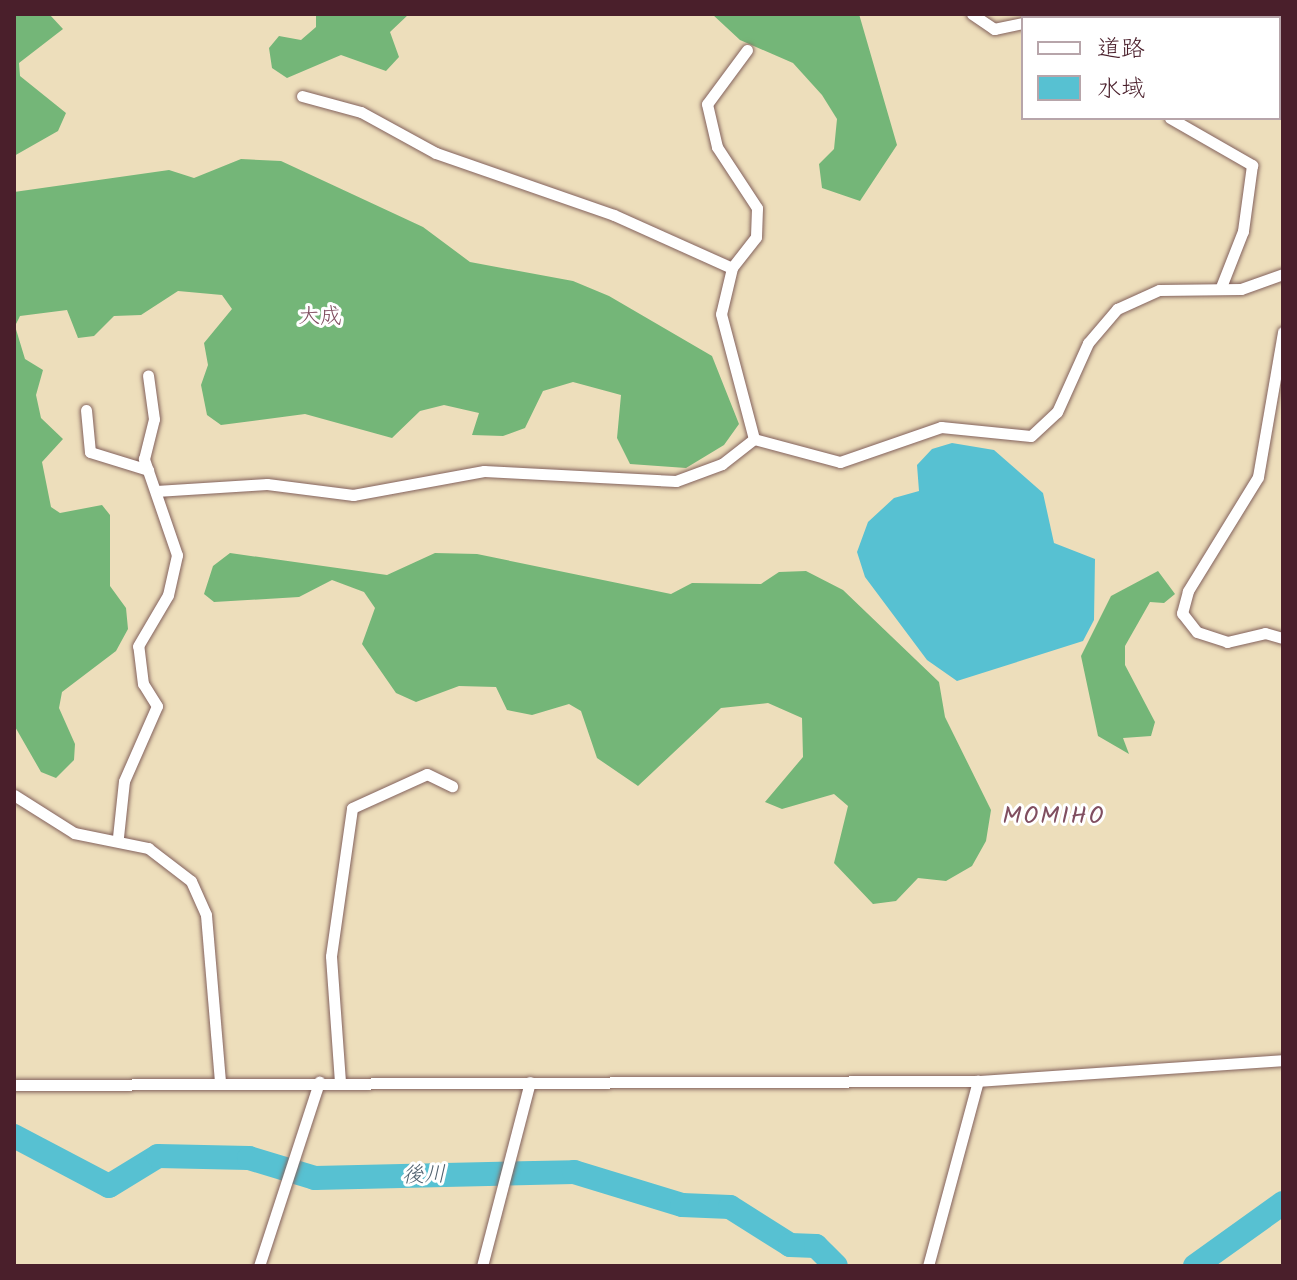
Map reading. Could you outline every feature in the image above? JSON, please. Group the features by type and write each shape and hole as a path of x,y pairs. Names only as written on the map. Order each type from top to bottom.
{"street":[{"path":"972,14 994,29 1021,23"},
{"path":"747,50 712,88 707,104 717,147 757,208 756,237 732,268 721,327 754,439"},
{"path":"302,96 361,112 436,153 614,215 732,268"},
{"path":"1173,120 1252,165 1243,231 1221,287"},
{"path":"754,439 840,462 941,427 1031,436 1057,412 1088,343 1117,309 1159,290 1260,286 1283,274"},
{"path":"1283,332 1258,477 1188,591 1182,613 1197,632 1227,642 1265,633 1283,638"},
{"path":"118,837 124,781 157,706 143,684 138,646 175,569 143,451 154,419 148,375"},
{"path":"86,410 90,452 148,470"},
{"path":"156,491 267,484 353,495 484,471 676,481 722,464 754,439"},
{"path":"340,1082 331,956 352,808 427,774 452,786"},
{"path":"14,795 74,833 118,837 148,848 199,894 220,1083"},
{"path":"14,1085 978,1081 1283,1060"},
{"path":"928,1266 978,1081"},
{"path":"259,1266 319,1082"},
{"path":"482,1266 530,1082"}],"green space":[{"path":"14,14 50,15 63,29 19,63 20,76 66,113 58,131 14,156"},
{"path":"316,14 409,14 390,32 399,57 386,71 341,55 287,78 272,68 269,48 279,36 301,40 316,27"},
{"path":"712,14 859,14 897,145 860,201 822,188 819,164 834,149 837,119 822,95 793,63 740,40"},
{"path":"241,159 281,161 423,227 470,262 573,281 609,296 712,356 739,424 724,445 686,468 630,464 617,438 621,395 573,382 543,391 525,428 503,436 472,435 479,413 444,405 420,411 392,438 305,414 221,425 207,415 201,385 208,365 204,343 232,309 222,295 178,291 141,315 114,316 94,336 78,338 67,310 20,316 15,326 25,359 43,370 36,395 41,418 63,439 42,462 51,507 60,513 102,505 110,515 110,586 126,608 128,629 116,651 62,692 59,708 75,744 74,760 56,778 41,772 14,725 14,192 169,170 194,178"},
{"path":"230,553 387,575 435,553 477,554 671,594 692,583 761,584 779,572 806,571 843,590 939,682 945,717 991,810 986,841 972,866 946,881 918,878 896,901 873,904 834,863 848,806 834,794 782,809 765,802 803,757 802,718 768,703 721,708 638,786 597,758 581,711 569,704 532,715 507,710 496,687 459,686 416,702 396,693 362,644 375,608 364,592 332,580 299,597 214,602 204,594 213,566"},
{"path":"1158,571 1175,594 1164,603 1150,602 1125,646 1125,665 1155,722 1151,736 1123,738 1129,754 1098,736 1081,656 1111,596"}],"water":[{"path":"952,443 994,450 1043,493 1054,543 1095,559 1094,620 1083,641 957,681 927,660 865,577 857,552 868,522 894,498 919,491 917,465 932,449"}],"waterway":[{"name":"後川","path":"14,1136 109,1186 158,1156 249,1158 315,1178 574,1172 682,1205 730,1207 790,1245 816,1246 836,1266"},
{"name":"後川","path":"1195,1266 1283,1203"}],"district":[{"name":"大成","path":"320,318"},
{"name":"MOMIHO","path":"1054,817"}]}
